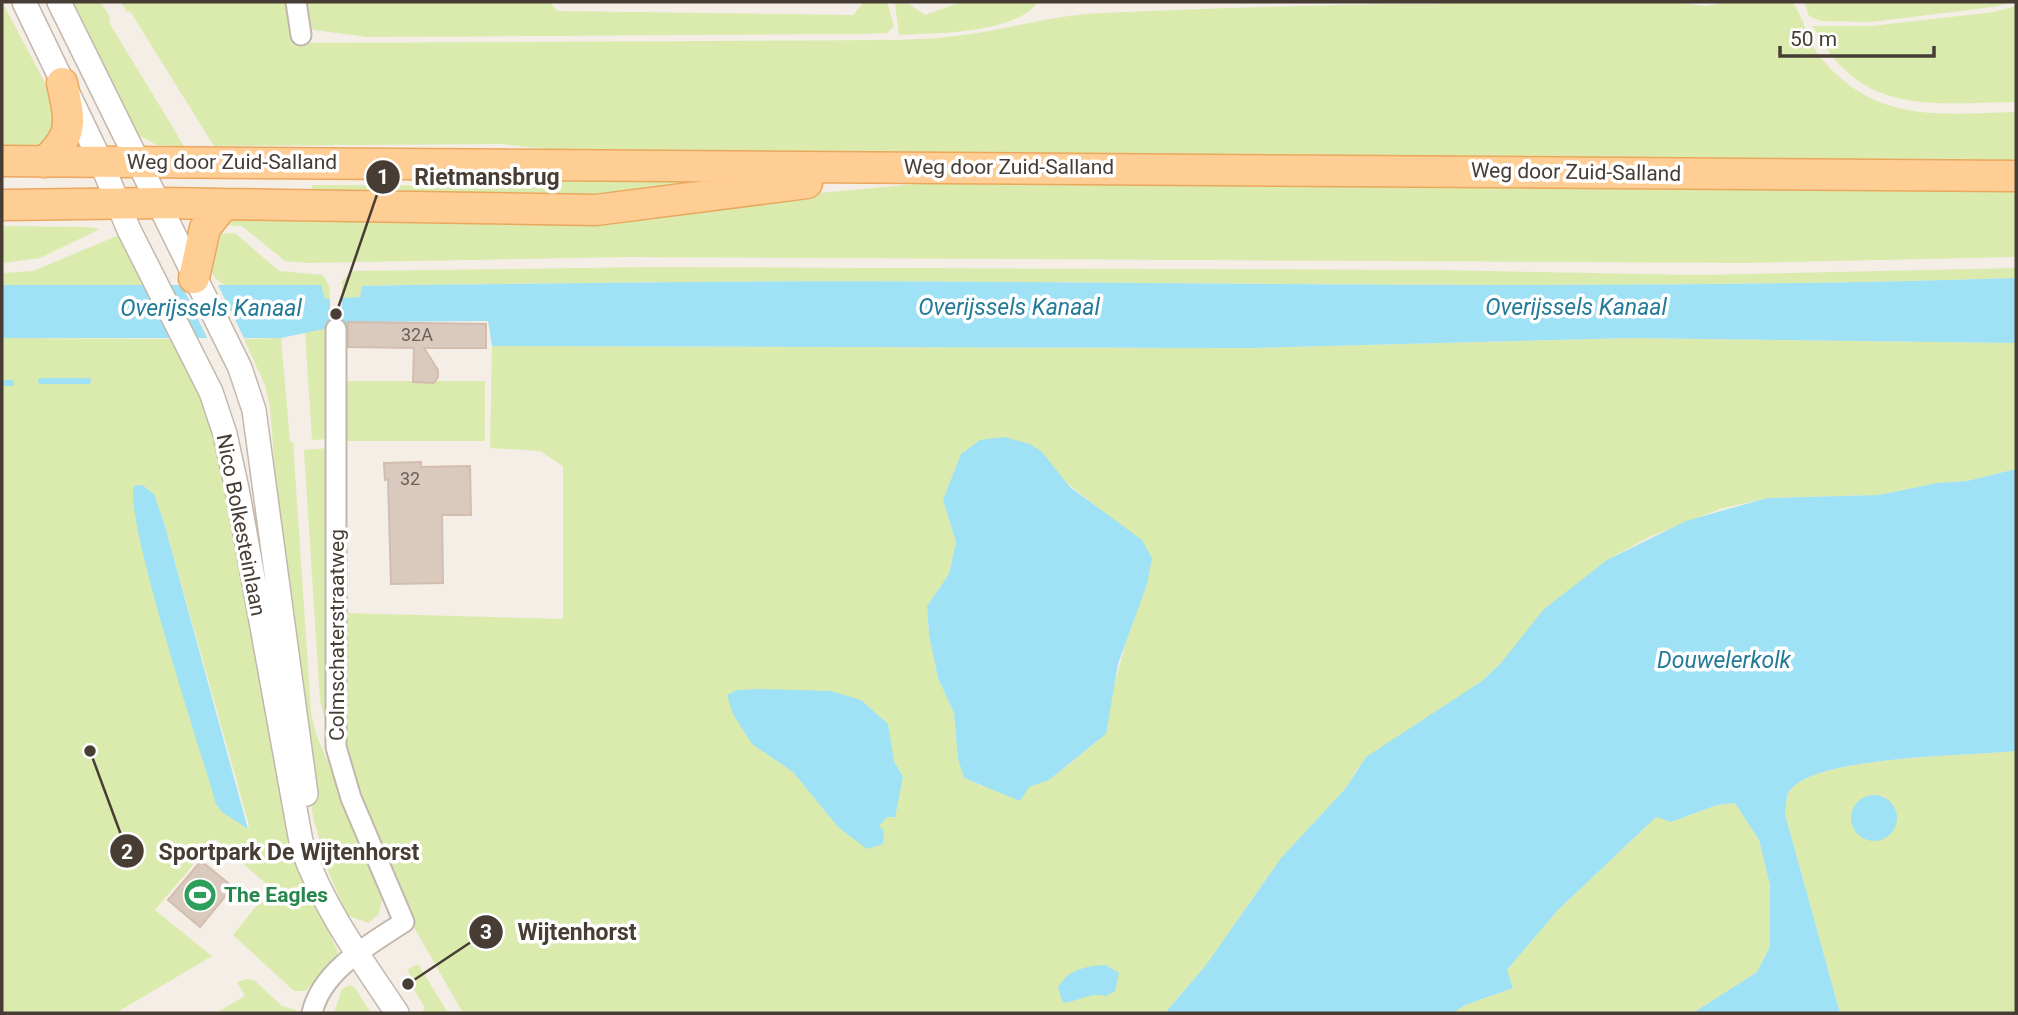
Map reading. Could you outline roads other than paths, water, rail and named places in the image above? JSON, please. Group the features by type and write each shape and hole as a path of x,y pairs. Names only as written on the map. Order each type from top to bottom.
{"main road":[{"path":"44,162 56,152 68,131 62,83"},
{"name":"Weg door Zuid-Salland","path":"2,161 2016,176"},
{"name":"Weg door Zuid-Salland","path":"2,205 159,203 596,210 964,167"},
{"path":"194,278 205,228 225,204"}],"street":[{"name":"Nico Bolkesteinlaan","path":"24,2 154,279 211,392 225,434 302,847 327,907 397,1013"},
{"name":"Nico Bolkesteinlaan","path":"59,2 240,368 254,410 311,831 327,907"},
{"path":"296,2 301,35"},
{"name":"Colmschaterstraatweg","path":"312,1013 321,986 357,954 404,922 351,797 336,747 336,328"}],"water":[{"name":"Overijssels Kanaal","path":"2016,278 2016,343 1632,338 1249,348 492,346 488,321 357,322 281,338 2,338 2,285 321,285 325,299 360,297 362,286 410,285 852,281 1635,285"},
{"path":"1004,437 1030,444 1042,452 1070,487 1142,540 1152,558 1147,584 1118,664 1106,734 1049,780 1029,787 1020,801 964,778 958,759 954,713 938,678 929,635 927,606 949,574 956,542 943,500 961,454 980,440"},
{"name":"Douwelerkolk","path":"2016,469 2016,751 1858,764 1802,780 1788,793 1785,814 1840,1013 1693,1013 1757,972 1770,947 1770,885 1759,840 1735,803 1717,805 1671,822 1656,817 1557,911 1507,970 1513,988 1465,1005 1453,1013 1165,1013 1206,965 1281,858 1345,789 1366,757 1482,681 1501,663 1543,610 1607,560 1686,521 1767,498 1879,495 1937,483 1967,481"},
{"path":"142,485 154,494 165,526 248,829 222,812 216,804 166,639 141,543 134,507 134,486"},
{"path":"737,690 831,691 861,700 888,724 894,761 903,777 895,817 887,817 879,826 884,831 883,844 867,849 838,827 793,772 752,744 733,714 727,695"},
{"path":"1874,795 1890,802 1897,818 1890,834 1874,841 1858,834 1851,818 1858,802"},
{"path":"1106,965 1119,973 1115,991 1106,996 1090,996 1063,1003 1058,988 1067,977 1085,968"}],"waterway":[{"path":"41,381 88,381"},
{"path":"2,383 11,383"}],"place":[{"name":"Rietmansbrug","path":"336,314"},
{"name":"Sportpark De Wijtenhorst","path":"90,751"},
{"name":"The Eagles","path":"200,895"},
{"name":"Wijtenhorst","path":"408,984"}]}
